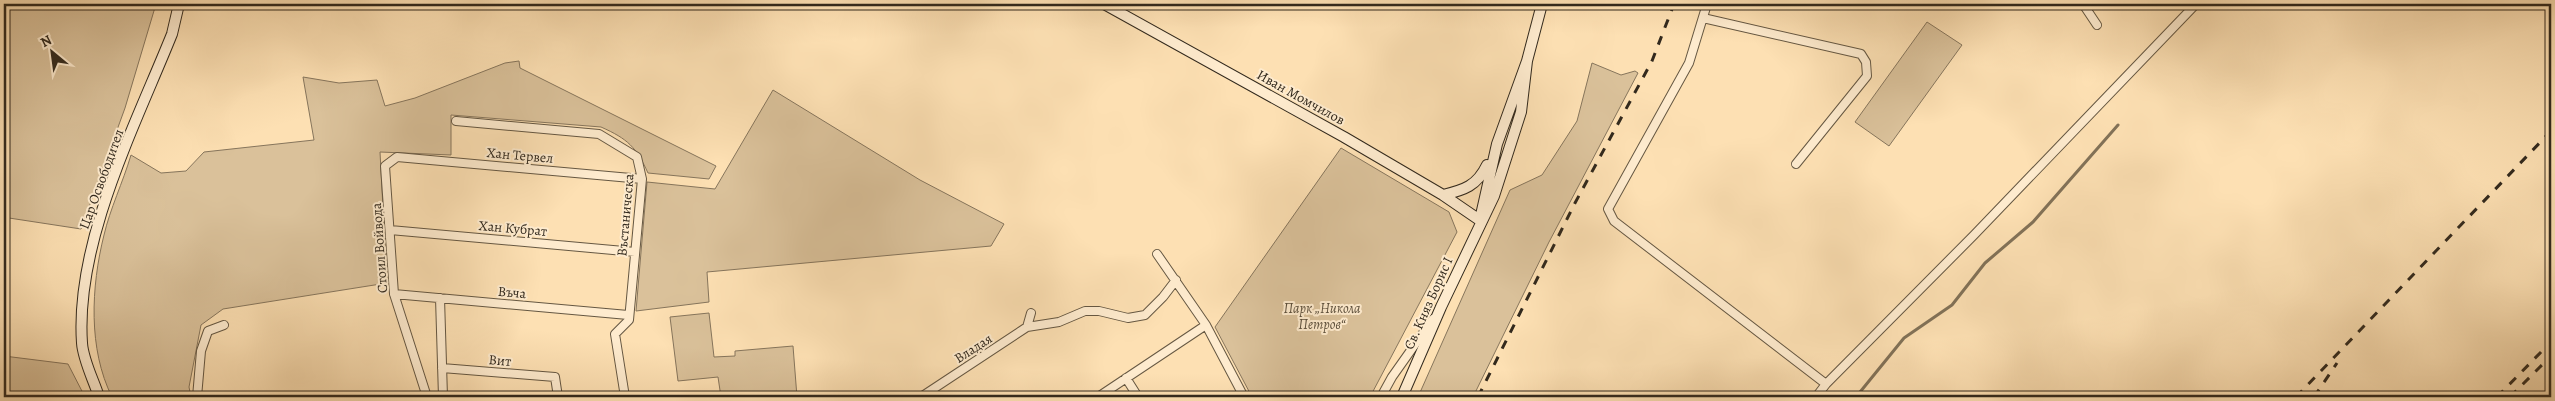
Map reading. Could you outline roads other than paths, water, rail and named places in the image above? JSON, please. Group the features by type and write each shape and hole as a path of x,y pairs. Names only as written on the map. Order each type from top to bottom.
{"street":[{"name":"Цар Освободител","path":"100,397 82,344 85,276 97,223 172,34 178,4"},
{"name":"Иван Момчилов","path":"1104,4 1443,195 1481,221"},
{"name":"Св. Княз Борис I","path":"1481,221 1484,193 1497,144 1527,61 1542,4"},
{"path":"1707,4 1689,64 1608,209 1614,221 1826,384"},
{"path":"2083,4 2082,6 2097,25"},
{"path":"1816,397 1826,384 1967,242 2196,4"},
{"path":"1702,18 1861,54 1866,62 1867,76 1796,164"},
{"name":"Св. Княз Борис I","path":"1402,397 1441,307 1494,196 1521,112 1527,61"},
{"name":"Въстаническа","path":"456,121 599,134 637,157 642,179 629,320 614,334 625,397"},
{"path":"1443,195 1465,188 1478,181 1497,144"},
{"name":"Хан Тервел","path":"396,157 642,179"},
{"name":"Стоил Войвода","path":"396,157 385,166 394,294 427,397"},
{"name":"Хан Кубрат","path":"390,230 635,252"},
{"path":"1157,254 1206,325 1244,397"},
{"path":"1031,313 1027,327 1059,322 1085,311 1099,311 1128,318 1145,315 1163,297 1176,280"},
{"name":"Въча","path":"394,294 628,315"},
{"path":"440,298 443,397"},
{"path":"1381,397 1392,377 1441,307"},
{"path":"197,397 201,351 208,331 224,325"},
{"path":"1098,397 1206,325"},
{"name":"Владая","path":"921,397 1027,327"},
{"name":"Вит","path":"442,368 555,378 558,397"},
{"path":"1126,378 1138,397"},
{"path":"620,397 625,397"}],"waterway":[{"path":"1856,397 1904,338 1952,305 1985,263 2033,222 2118,125"}],"railway":[{"path":"1478,397 1575,203 1652,61 1674,4"},
{"path":"2296,397 2551,131"},
{"path":"2497,397 2542,351"},
{"path":"2510,397 2549,358"},
{"path":"2314,397 2337,363"}],"park label":[{"name":"Парк „Никола Петров“","path":"1322,316"}]}
